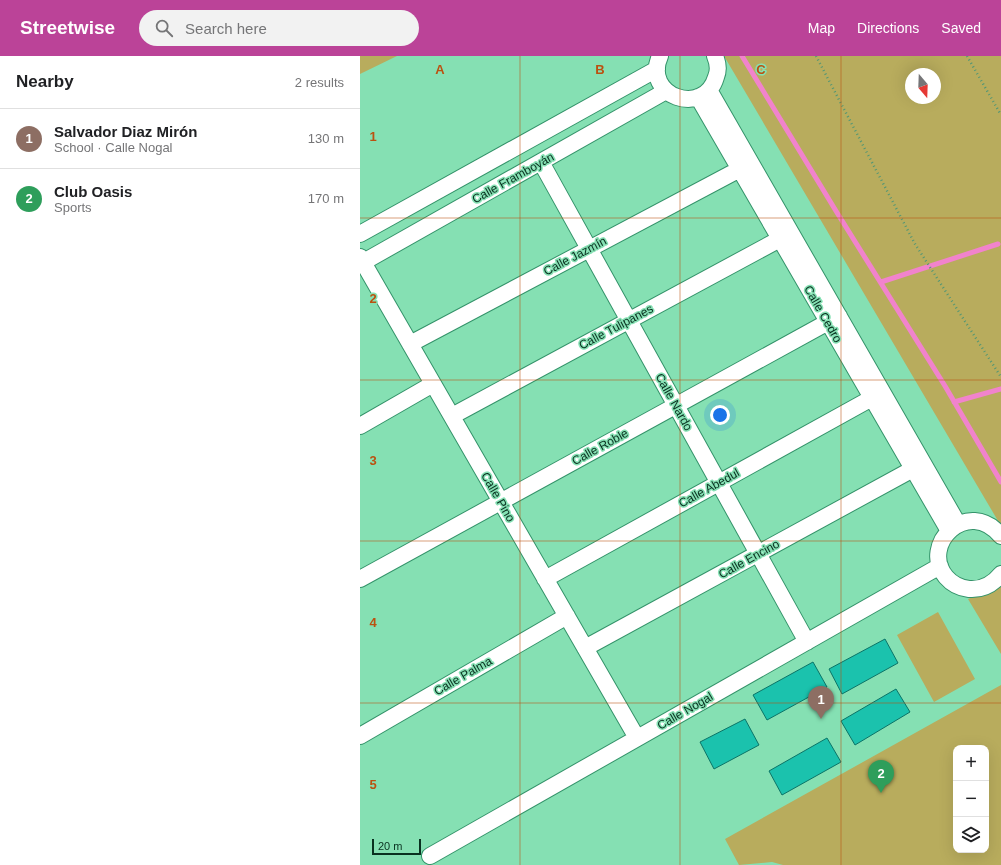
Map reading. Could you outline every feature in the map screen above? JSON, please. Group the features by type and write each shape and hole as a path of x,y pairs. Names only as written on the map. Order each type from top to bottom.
{"street":[{"path":"659,63 657,75 666,91 676,98 691,99 704,94 715,82 718,67 715,56"},
{"name":"Calle Framboyán","path":"360,234 659,63"},
{"name":"Calle Framboyán","path":"361,261 666,91"},
{"name":"Calle Cedro","path":"704,94 740,169 780,239 833,319 872,398 913,469 954,528"},
{"name":"Calle Cedro","path":"704,94 954,528"},
{"name":"Calle Nardo","path":"541,162 807,642"},
{"name":"Calle Jazmín","path":"410,344 740,169"},
{"name":"Calle Tulipanes","path":"452,416 780,239"},
{"name":"Calle Pino","path":"361,261 434,384 637,738"},
{"name":"Calle Roble","path":"360,579 833,319"},
{"path":"360,426 434,384"},
{"name":"Calle Abedul","path":"546,579 872,398"},
{"name":"Calle Encino","path":"585,648 913,469"},
{"path":"1001,536 995,529 987,524 981,522 967,522 954,528 942,540 938,557 940,566 950,581 957,586 966,589 984,588 996,580 1001,574"},
{"name":"Calle Nogal","path":"430,856 940,566"},
{"name":"Calle Palma","path":"360,736 567,616"}],"path":[{"path":"816,56 915,244 1001,377"},
{"path":"967,56 1001,115"}],"shaded area":[{"path":"360,56 397,56 360,74"},
{"path":"724,56 1001,56 1001,526"},
{"path":"1001,583 1001,654 968,599 990,590"},
{"path":"938,612 975,679 934,702 897,635"},
{"path":"1001,685 1001,865 783,865 772,862 739,865 725,839"}],"building":[{"path":"885,639 898,663 842,694 829,669"},
{"path":"813,662 827,687 767,720 753,695"},
{"path":"896,689 910,712 855,745 841,721"},
{"path":"745,719 759,745 714,769 700,742"},
{"path":"827,738 841,762 782,795 769,771"}],"waterway":[{"path":"742,56 945,386 1001,482"},
{"path":"881,282 998,244"},
{"path":"954,402 1001,389"}],"place":[{"name":"Salvador Diaz Mirón","path":"821,719"},
{"name":"Club Oasis","path":"881,793"}]}
